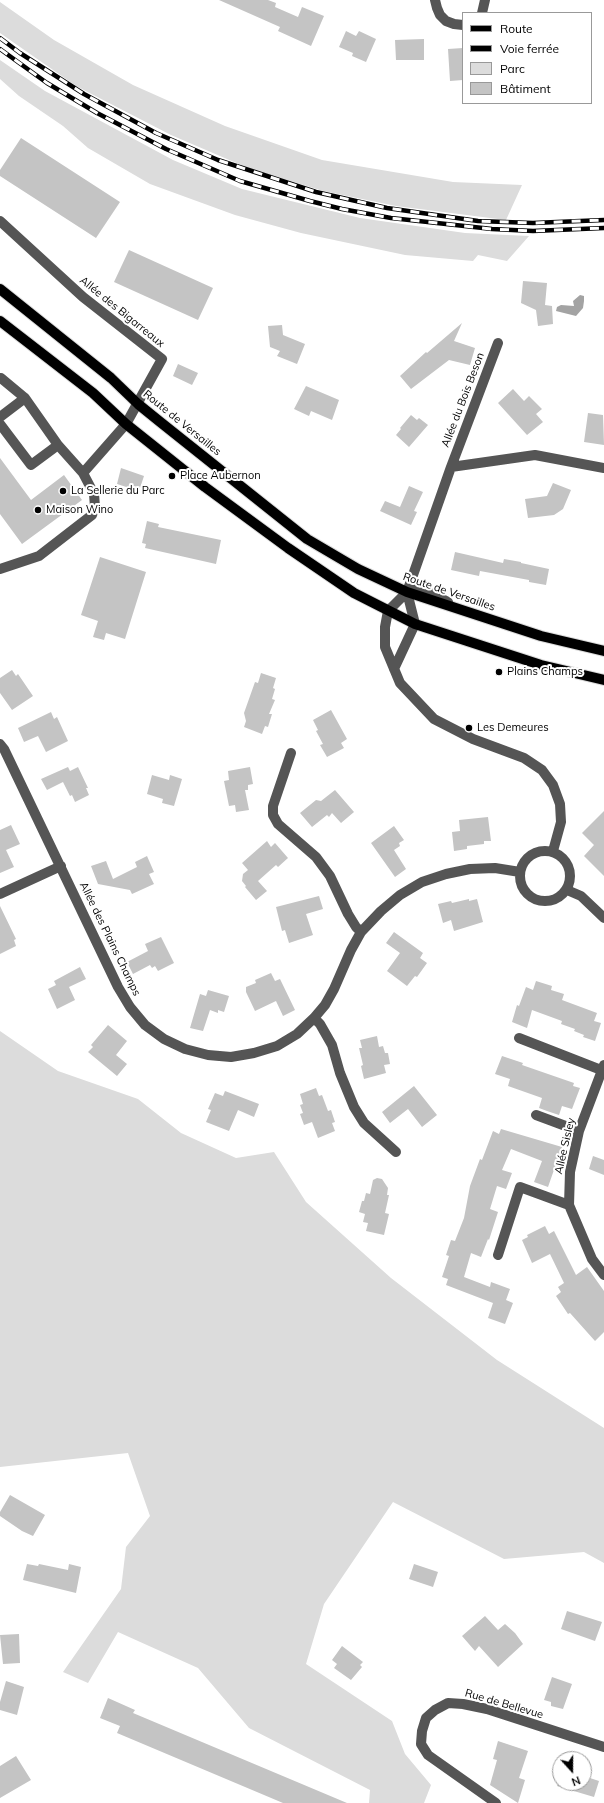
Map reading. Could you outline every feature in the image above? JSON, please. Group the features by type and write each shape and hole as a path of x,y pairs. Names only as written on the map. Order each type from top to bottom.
{"main road":[{"name":"Route de Versailles","path":"0,288 111,378 138,404 306,539 365,573 409,588 462,610 541,636 604,651"},
{"path":"0,321 93,393 126,424 204,487 288,548 354,593 415,624 541,664 604,680"}],"street":[{"path":"435,0 440,15 446,21 462,25"},
{"path":"482,12 485,0"},
{"name":"Allée des Bigarreaux","path":"0,221 83,298 162,359 126,424 83,473"},
{"name":"Allée du Bois Beson","path":"409,588 451,467 498,343"},
{"path":"0,569 39,556 92,515 95,507 94,494 83,473 58,444 25,398 1,378"},
{"path":"0,417 25,398"},
{"path":"0,424 31,465 58,444"},
{"path":"451,467 535,455 604,468"},
{"path":"409,588 388,611 385,627 386,647 400,683 434,719 473,740 524,758 542,770 553,785 560,804 561,822 552,851"},
{"path":"394,669 415,624 409,588"},
{"name":"Allée des Plains Champs","path":"0,744 4,749 61,866 118,987 130,1007 145,1025 164,1039 185,1049 208,1055 231,1057 247,1055 276,1046 297,1034 314,1018 334,989 351,950 361,932 381,911 400,895 422,882 446,874 470,869 495,868 520,872"},
{"path":"291,752 273,806 274,815 278,824 316,857 330,876 348,914 361,932"},
{"path":"538,851 552,851 560,855 570,867 570,883 562,895 550,901 537,900 531,897 523,889 520,878 522,865 532,854 538,851"},
{"path":"0,894 61,866"},
{"path":"566,890 581,896 604,918"},
{"path":"314,1018 320,1024 332,1045 340,1073 354,1107 364,1123 396,1152"},
{"path":"519,1038 603,1068"},
{"name":"Allée Sisley","path":"603,1068 579,1131 570,1172 569,1205 592,1259 604,1275"},
{"path":"536,1116 579,1131"},
{"path":"498,1255 520,1187 569,1205"},
{"name":"Rue de Bellevue","path":"496,1803 428,1755 422,1744 422,1731 426,1718 434,1710 448,1703 463,1704 487,1709 604,1747"}],"green space":[{"path":"0,2 54,40 133,85 225,126 322,160 453,182 522,185 506,220 396,206 323,191 248,168 171,135 76,86 0,33"},
{"path":"0,60 45,91 173,160 242,189 360,218 465,233 529,236 507,261 478,255 473,261 405,255 301,233 235,215 150,184 88,148 63,126 19,96 0,79"},
{"path":"0,1031 58,1071 138,1099 181,1133 236,1158 274,1152 306,1202 391,1278 497,1360 604,1428 604,1563 584,1552 504,1559 393,1502 324,1604 306,1664 392,1721 405,1754 431,1785 424,1803 369,1803 370,1790 249,1728 198,1668 118,1632 88,1683 63,1672 121,1589 126,1547 150,1516 128,1453 0,1467"}],"shaded area":[{"path":"580,295 584,296 583,308 576,316 556,311 557,307 561,305 574,306 573,301"}],"building":[{"path":"219,0 268,0 276,3 275,7 298,17 302,7 324,16 311,46 278,31 280,27"},
{"path":"346,31 356,36 359,31 376,39 366,62 352,56 353,53 339,47"},
{"path":"424,39 424,60 396,60 395,40"},
{"path":"462,48 462,80 450,81 448,49"},
{"path":"21,138 120,202 96,238 0,176 0,170"},
{"path":"129,250 213,288 198,320 114,282"},
{"path":"523,281 547,283 545,305 552,306 553,324 538,326 536,310 521,303"},
{"path":"462,323 454,341 475,348 470,365 449,360 411,389 400,376 426,352 427,353"},
{"path":"282,325 283,335 305,344 297,364 277,356 280,351 270,347 268,326"},
{"path":"178,364 198,373 192,385 173,376"},
{"path":"306,386 339,400 332,420 311,411 309,416 294,409"},
{"path":"513,389 524,401 529,396 542,409 536,414 543,422 527,435 498,403"},
{"path":"588,413 603,415 604,445 584,442"},
{"path":"411,415 417,420 419,418 428,425 409,447 396,435"},
{"path":"0,458 31,500 64,475 82,500 22,544 0,514"},
{"path":"121,468 144,476 139,491 117,484"},
{"path":"553,483 571,490 563,509 554,515 528,518 525,499 547,496"},
{"path":"409,486 423,492 414,511 417,512 411,525 380,511 385,501 400,507"},
{"path":"147,521 159,524 158,527 221,540 216,564 145,548 146,544 142,543"},
{"path":"455,552 503,563 504,559 549,569 546,585 529,582 529,580 480,571 479,576 451,570"},
{"path":"100,557 146,572 125,639 106,633 104,640 93,637 98,621 81,615"},
{"path":"12,670 16,676 18,674 33,696 12,710 0,693 0,678"},
{"path":"261,673 276,678 272,699 275,700 269,714 272,714 268,727 265,726 262,734 244,727 246,721 244,713 255,682 258,683"},
{"path":"331,710 347,739 341,743 344,748 327,757 320,745 323,744 316,731 318,730 313,720"},
{"path":"51,712 54,719 57,717 68,741 46,752 38,736 24,742 18,728"},
{"path":"68,767 70,771 78,767 88,788 86,788 89,795 75,802 72,795 70,796 63,782 47,790 41,779"},
{"path":"250,767 253,784 248,785 248,790 245,790 249,810 236,812 235,805 229,806 224,781 229,780 228,771"},
{"path":"152,775 169,780 170,775 182,779 174,806 162,803 163,799 147,794"},
{"path":"335,790 354,812 341,823 332,813 329,817 327,815 312,827 300,813 316,800 321,801"},
{"path":"604,811 604,876 584,856 594,845 582,833"},
{"path":"488,817 491,841 484,841 484,844 467,846 467,849 454,851 452,832 460,831 459,820"},
{"path":"11,825 20,844 6,850 14,867 0,873 0,830"},
{"path":"394,826 404,840 399,843 400,846 394,850 406,869 395,877 371,843"},
{"path":"267,841 271,847 275,843 288,858 278,867 276,865 258,881 267,891 256,900 242,881 243,874 248,870 242,863"},
{"path":"147,856 154,872 149,874 154,884 132,894 130,890 98,884 91,866 106,861 113,879 137,867 135,862"},
{"path":"319,896 323,909 306,914 313,935 289,943 285,930 282,931 276,907"},
{"path":"469,899 469,901 477,899 483,922 454,931 451,920 443,923 438,904 451,901 452,903"},
{"path":"0,906 16,939 14,940 16,946 0,954"},
{"path":"394,932 423,953 420,958 427,963 417,977 415,976 407,986 387,971 400,953 386,943"},
{"path":"161,937 174,963 158,971 155,966 152,968 150,965 133,974 127,962 148,951 145,944"},
{"path":"80,967 86,979 69,987 75,1000 57,1009 48,989 56,985 54,981"},
{"path":"271,973 275,981 280,979 295,1010 283,1016 276,1001 255,1011 246,992 246,987 256,983 255,980"},
{"path":"536,981 552,986 551,990 564,994 562,1000 597,1013 594,1021 601,1023 595,1041 583,1037 584,1035 574,1031 575,1029 561,1024 562,1021 532,1010 527,1028 512,1022 517,1005 519,1006 526,987 533,990"},
{"path":"208,990 229,996 224,1012 218,1010 218,1013 210,1010 203,1031 190,1028 200,994 206,996"},
{"path":"108,1025 127,1041 116,1055 127,1064 117,1076 88,1052 93,1047 91,1045"},
{"path":"377,1036 379,1047 383,1046 385,1053 388,1053 390,1064 384,1065 386,1073 364,1079 361,1066 363,1065 359,1048 362,1048 360,1040"},
{"path":"502,1056 523,1063 522,1065 574,1083 573,1086 580,1088 572,1109 562,1106 559,1115 547,1111 539,1108 542,1098 508,1086 510,1079 495,1074"},
{"path":"414,1086 437,1115 422,1127 408,1109 390,1123 382,1112"},
{"path":"316,1088 319,1096 322,1095 328,1111 331,1110 335,1122 332,1123 335,1131 318,1138 312,1122 304,1125 300,1114 303,1113 300,1105 303,1104 300,1094"},
{"path":"225,1091 259,1104 254,1117 238,1110 229,1131 206,1122 211,1110 208,1109 215,1093 223,1096"},
{"path":"501,1129 562,1147 548,1187 534,1182 542,1161 511,1149 502,1170 512,1173 506,1189 497,1186 490,1209 498,1212 489,1240 488,1239 481,1257 471,1253 464,1277 490,1287 491,1282 510,1289 506,1300 513,1303 505,1324 488,1318 493,1303 446,1285 448,1279 442,1277 449,1256 446,1255 451,1240 455,1241 464,1218 470,1186 480,1159 482,1160 493,1131 499,1134"},
{"path":"593,1156 604,1160 604,1175 589,1169"},
{"path":"377,1178 382,1179 388,1188 387,1195 389,1195 385,1213 389,1214 384,1235 366,1231 368,1223 363,1222 365,1214 359,1212 366,1193 370,1194 373,1180"},
{"path":"545,1226 549,1234 554,1231 576,1275 587,1267 604,1291 604,1332 595,1341 570,1313 568,1314 556,1296 561,1292 558,1287 564,1283 550,1254 532,1263 522,1240 528,1237 527,1235"},
{"path":"10,1495 45,1515 33,1536 22,1531 0,1516 0,1512"},
{"path":"27,1564 38,1566 39,1564 68,1570 69,1564 81,1567 76,1593 23,1580"},
{"path":"414,1564 438,1572 433,1587 409,1579"},
{"path":"567,1611 602,1622 595,1641 561,1629"},
{"path":"485,1616 498,1630 505,1624 515,1633 523,1644 498,1667 479,1646 475,1651 462,1636"},
{"path":"19,1634 20,1663 3,1664 0,1635"},
{"path":"342,1646 363,1662 360,1665 362,1667 351,1680 334,1668 337,1664 332,1660"},
{"path":"552,1677 572,1684 563,1709 551,1706 551,1702 544,1700"},
{"path":"6,1681 24,1687 17,1715 0,1710 0,1702"},
{"path":"108,1698 135,1710 133,1713 347,1803 283,1803 117,1733 120,1726 100,1718"},
{"path":"498,1741 528,1751 519,1778 525,1780 518,1803 490,1785 497,1760 493,1759"},
{"path":"16,1756 31,1780 0,1798 0,1766"},
{"path":"592,1779 599,1781 594,1797 574,1791 592,1791"}],"railway":[{"path":"0,38 20,53 84,94 156,133 218,160 316,192 387,208 478,221 533,223 604,220"},
{"path":"0,49 47,83 97,113 166,149 240,181 342,209 391,218 492,229 533,231 604,228"}],"place":[{"name":"Place Aubernon","path":"172,476"},
{"name":"La Sellerie du Parc","path":"63,491"},
{"name":"Maison Wino","path":"38,510"},
{"name":"Plains Champs","path":"499,672"},
{"name":"Les Demeures","path":"469,728"}]}
